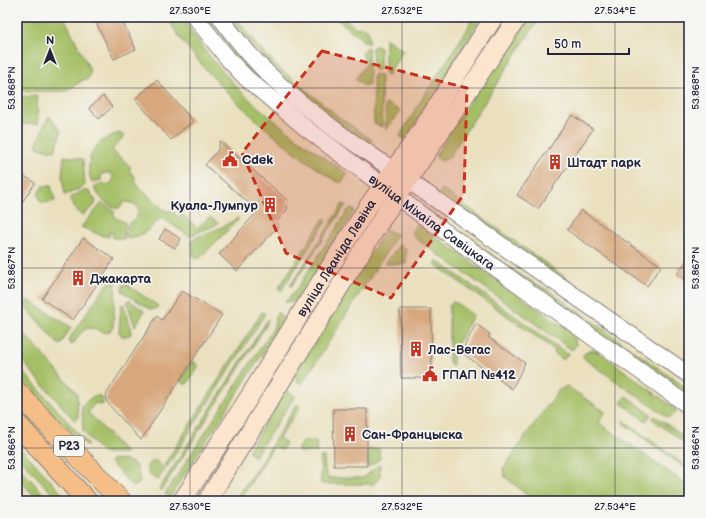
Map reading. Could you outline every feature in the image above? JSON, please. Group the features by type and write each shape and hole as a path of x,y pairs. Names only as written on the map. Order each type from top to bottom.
{"main road":[{"name":"вуліца Леаніда Левіна","path":"207,501 397,197 401,175 417,137 494,17"},
{"name":"вуліца Леаніда Левіна","path":"182,501 383,186 401,175 518,17"},
{"name":"Р23","path":"17,392 121,501"},
{"name":"Р23","path":"17,424 87,501"}],"street":[{"name":"вуліца Міхаіла Савіцкага","path":"195,17 229,60 246,78 302,125 397,197 689,406"},
{"name":"вуліца Міхаіла Савіцкага","path":"220,17 259,65 298,100 341,134 689,375"}],"highlighted area":[{"path":"322,51 467,88 464,194 391,298 286,253 242,153"}],"green space":[{"path":"17,17 64,17 89,68 90,74 88,79 83,80 67,91 17,91"},
{"path":"167,17 182,17 196,39 212,59 248,98 309,147 348,174 342,182 337,182 303,158 270,132 238,103 192,53"},
{"path":"200,17 209,17 242,60 257,75 304,115 361,156 359,159 243,71"},
{"path":"227,17 235,17 254,42 278,67 339,117 372,140 369,144 306,98 260,55"},
{"path":"335,17 346,17 348,22 356,28 361,27 366,29 369,33 369,43 366,43"},
{"path":"473,17 480,17 476,26 405,140 400,136 418,105 468,28"},
{"path":"523,17 540,17 451,154 447,159 441,161 435,156"},
{"path":"385,38 403,50 388,75 385,74"},
{"path":"375,46 380,48 380,68 378,70 374,70 373,68 372,48"},
{"path":"366,47 368,48 369,85 363,85 355,79 365,66 366,61 362,54"},
{"path":"373,75 380,75 381,77 382,127 374,123"},
{"path":"37,96 38,124 17,124 17,97"},
{"path":"385,104 390,105 400,111 386,130"},
{"path":"49,116 61,131 55,151 38,148 36,145"},
{"path":"119,133 124,136 112,150 131,167 129,170 135,177 138,186 163,209 173,211 178,217 182,214 197,228 210,217 218,223 189,236 161,217 144,233 129,239 126,238 127,226 137,216 137,207 132,203 125,202 118,209 107,203 98,195 94,187 102,183 106,185 110,184 113,180 112,175 110,173 105,173 101,175 101,180 93,182 91,181 89,172 90,157 93,151 104,140"},
{"path":"64,156 83,159 85,185 65,195 62,176"},
{"path":"43,186 51,186 55,201 45,203 40,201 38,193"},
{"path":"442,189 594,298 606,302 602,306 439,196"},
{"path":"83,191 89,191 96,201 95,205 83,215 80,214 70,201 71,197"},
{"path":"102,203 114,211 114,215 117,218 125,222 124,239 113,238 112,232 109,232 109,237 81,227"},
{"path":"343,204 346,205 291,287 290,286"},
{"path":"351,208 355,210 301,295 294,301 285,302 296,290 348,210"},
{"path":"427,209 523,277 548,290 689,390 689,393 686,397 425,211"},
{"path":"238,218 238,220 200,258 193,256 192,240 222,227"},
{"path":"324,218 327,220 281,291 278,289"},
{"path":"417,224 572,333 575,337 576,345 572,350 414,237 412,231"},
{"path":"386,229 397,235 302,384 297,381 294,375"},
{"path":"399,245 406,249 406,264 385,264"},
{"path":"436,260 568,354 563,360 554,353 555,350 434,264"},
{"path":"115,279 113,327 107,333 90,328 86,329 72,345 70,344 68,341 77,326 106,286"},
{"path":"126,284 158,306 156,309 150,309 123,292 123,285"},
{"path":"28,300 71,327 61,344 58,344 25,306 24,303"},
{"path":"128,300 144,312 135,326 127,302"},
{"path":"453,302 473,315 453,352 453,366 449,364 449,306"},
{"path":"122,304 124,305 132,331 130,335 124,336 122,336 119,332"},
{"path":"262,312 265,314 167,467 164,465"},
{"path":"278,312 281,316 282,324 170,497 165,494 274,327 275,317"},
{"path":"268,319 266,326 161,491 159,489"},
{"path":"17,326 77,393 78,418 74,420 17,355"},
{"path":"592,350 599,352 677,410 671,417 667,417 582,357 587,351"},
{"path":"193,361 198,365 198,367 187,384 184,384 180,381"},
{"path":"17,365 88,444 86,445 35,397 17,376"},
{"path":"567,386 604,411 605,413 599,423 689,486 689,501 534,501 505,477 503,469 526,435 559,390"},
{"path":"284,391 287,391 295,396 255,456 252,455 248,451"},
{"path":"94,396 100,396 104,403 102,405 95,403 88,412 125,453 102,453 83,431 82,406"},
{"path":"626,396 651,414 646,421 621,403"},
{"path":"296,405 300,407 279,438 286,443 282,450 274,446 239,501 234,501 262,461"},
{"path":"655,416 686,438 685,443 652,419"},
{"path":"623,420 689,468 689,469 624,424"},
{"path":"303,441 316,441 317,452 299,452 298,448"},
{"path":"17,444 69,501 59,501 17,455"},
{"path":"368,449 379,449 380,459 368,467"},
{"path":"324,456 325,471 329,478 363,478 380,464 380,477 374,484 321,484 320,457"},
{"path":"113,459 125,460 136,466 140,483 133,487 110,462"},
{"path":"151,461 156,461 165,469 158,480 151,477 148,472 147,466"},
{"path":"17,465 50,501 39,501 17,477"}],"building":[{"path":"93,17 120,17 136,49 114,59"},
{"path":"157,80 193,121 171,140 135,99"},
{"path":"103,96 112,107 99,119 89,108"},
{"name":"Штадт парк","path":"572,115 593,129 538,209 517,195"},
{"name":"Куала-Лумпур","path":"220,141 288,201 287,210 276,222 279,225 237,271 219,254 258,211 205,165 218,150"},
{"path":"17,171 35,183 17,210"},
{"path":"581,210 661,266 647,286 567,230"},
{"path":"165,229 181,239 175,248 159,239"},
{"name":"Джакарта","path":"83,238 114,259 73,320 42,299"},
{"path":"689,257 689,283 677,274"},
{"path":"182,291 222,315 141,440 110,406 106,400 107,393 157,316 162,320"},
{"name":"Лас-Вегас","path":"400,309 431,309 432,378 401,378"},
{"path":"476,324 490,334 488,337 525,363 512,389 461,352"},
{"name":"Сан-Францыска","path":"333,409 367,409 367,466 334,466"}],"place":[{"name":"Cdek","path":"230,159"},
{"name":"Штадт парк","path":"555,162"},
{"name":"Куала-Лумпур","path":"270,205"},
{"name":"Джакарта","path":"78,278"},
{"name":"Лас-Вегас","path":"416,349"},
{"name":"ГПАП №412","path":"430,374"},
{"name":"Сан-Францыска","path":"350,434"}]}
